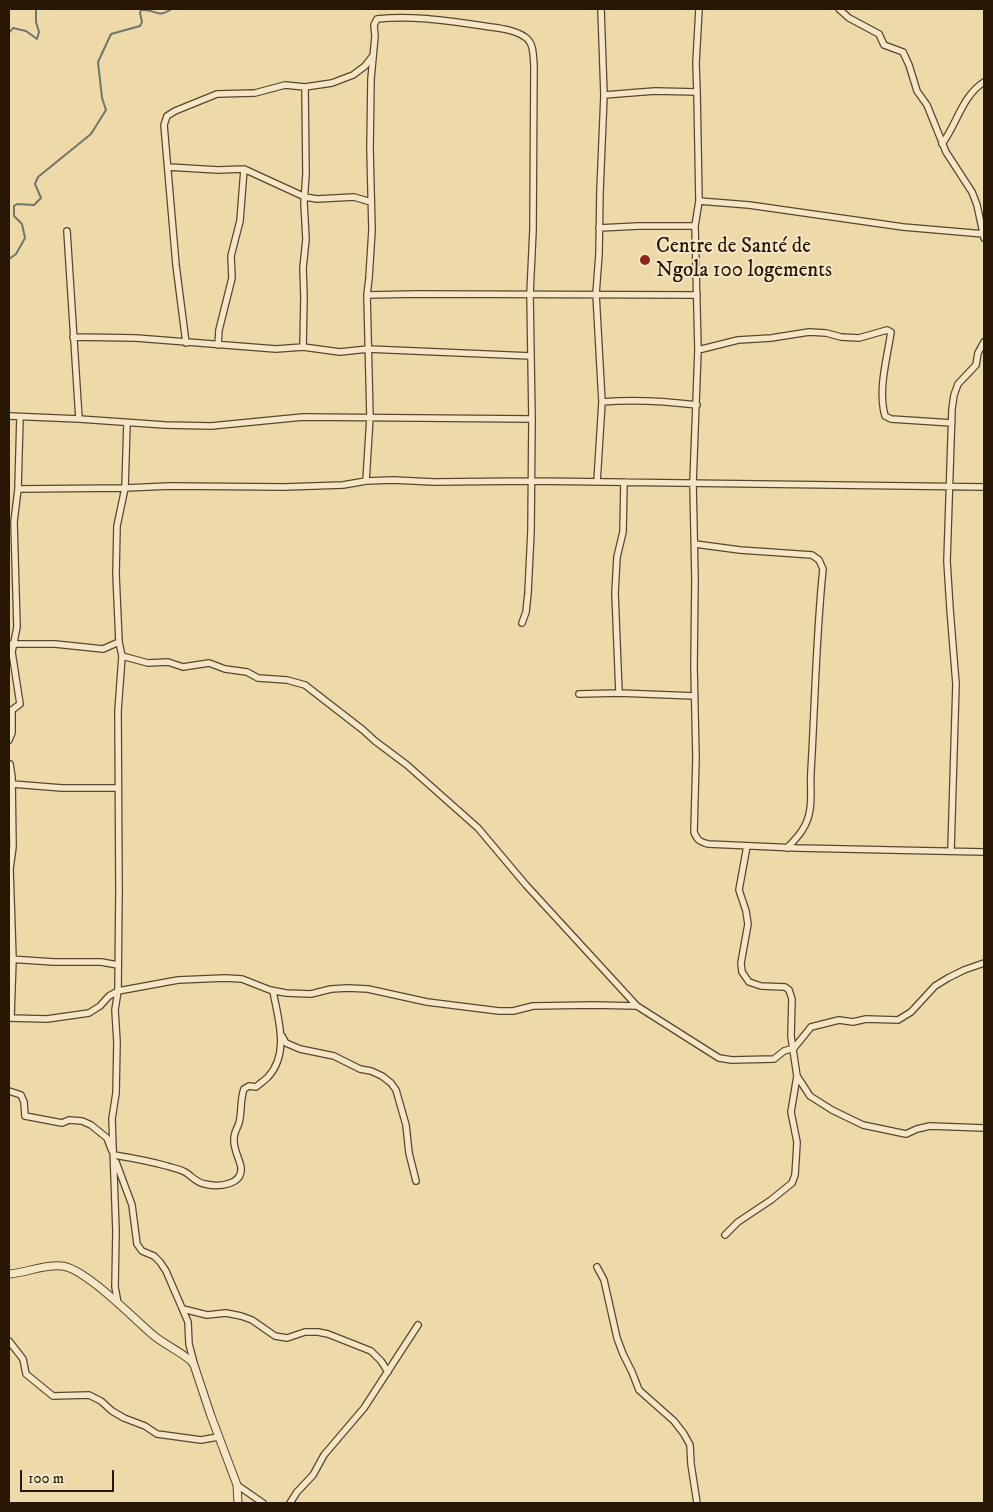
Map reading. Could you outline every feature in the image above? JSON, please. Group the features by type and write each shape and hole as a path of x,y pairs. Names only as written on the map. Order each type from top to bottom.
{"street":[{"path":"597,482 602,402 596,294 604,95 601,9"},
{"path":"699,9 696,63 699,201 695,226 698,350 693,483 696,579 694,832 700,842 708,844 787,848 984,852"},
{"path":"699,201 749,205 904,228 984,235 972,192 946,152 926,105 917,91 909,65 902,52 884,45 879,34 849,18 839,9"},
{"path":"366,482 370,417 367,295 372,230 370,149 374,25 377,19 390,18 461,23 509,30 526,37 533,47 533,230 530,294 531,531 526,612 522,624"},
{"path":"186,342 169,193 164,125 167,116 217,94 255,93 285,85 305,86 332,83 353,75 365,66 372,57"},
{"path":"942,144 951,133 965,103 975,88 984,82"},
{"path":"303,348 303,268 306,239 305,86"},
{"path":"604,95 655,91 698,92"},
{"path":"168,167 218,170 244,169 305,197 317,199 354,197 371,202"},
{"path":"218,345 219,330 232,278 232,256 240,221 244,169"},
{"path":"599,228 695,226"},
{"path":"67,231 79,419"},
{"path":"367,295 696,295"},
{"path":"698,350 738,340 771,338 809,332 859,338 887,330 891,332 882,384 885,416 891,419 952,423"},
{"path":"73,337 136,338 340,352 368,349 531,356"},
{"path":"951,850 956,684 948,561 952,423 954,395 958,384 976,365 978,353 984,342"},
{"path":"602,402 657,400 697,405"},
{"path":"9,416 210,426 302,417 532,420"},
{"path":"9,740 12,733 10,710 20,704 11,644 17,627 14,522 18,489 20,417"},
{"path":"118,1304 112,1119 116,1092 118,711 122,656 119,642 116,574 117,526 125,488 127,423"},
{"path":"18,489 170,486 284,487 342,485 393,480 434,482 531,481 984,487"},
{"path":"619,692 615,592 617,556 623,532 624,482"},
{"path":"694,544 740,550 803,553 812,555 820,560 823,569 816,650 816,695 810,774 810,810 804,829 787,848"},
{"path":"11,644 55,644 103,649 119,642"},
{"path":"122,656 150,664 168,662 183,667 209,663 225,669 247,672 258,678 287,680 305,685 407,765 478,828 526,885 637,1006 719,1058 732,1060 774,1059 784,1051 794,1048 811,1027 839,1020 853,1022 866,1019 898,1020 911,1012 935,986 964,970 984,963"},
{"path":"579,694 619,692 695,696"},
{"path":"9,764 12,784 10,1018 47,1019 89,1013 100,1006 109,996 118,992 178,980 225,978 242,979 273,991 286,993 311,994 331,989 368,989 427,1002 499,1011 513,1011 532,1006 637,1006"},
{"path":"12,784 62,788 118,788"},
{"path":"725,1235 738,1222 792,1183 795,1175 797,1142 791,1112 797,1076 791,1036 792,1000 789,990 785,987 761,986 749,982 742,972 741,964 748,924 739,890 747,846"},
{"path":"11,959 54,962 100,962 118,965"},
{"path":"114,1155 135,1158 185,1172 204,1184 222,1185 232,1183 239,1176 241,1169 233,1140 239,1122 242,1094 244,1089 249,1086 256,1087 268,1077 274,1068 279,1053 280,1034 273,991"},
{"path":"280,1034 286,1043 300,1049 334,1056 360,1069 376,1074 391,1084 396,1090 406,1126 409,1153 416,1181"},
{"path":"797,1076 810,1096 832,1110 863,1125 906,1134 930,1126 984,1128"},
{"path":"9,1091 21,1095 24,1102 24,1116 62,1123 69,1120 82,1121 91,1125 107,1138 132,1205 137,1244 142,1251 154,1256 166,1271 188,1322 189,1344 194,1365 218,1437 237,1485 238,1503"},
{"path":"9,1274 55,1266 73,1269 155,1336 185,1356 194,1365"},
{"path":"597,1267 604,1280 617,1338 639,1390 674,1421 690,1445 697,1503"},
{"path":"182,1309 207,1315 226,1313 241,1316 252,1320 275,1336 287,1338 306,1332 328,1334 371,1351 388,1372"},
{"path":"290,1503 313,1475 324,1455 364,1408 418,1325"},
{"path":"9,1341 23,1359 26,1374 53,1396 90,1395 124,1418 145,1426 157,1434 201,1440 218,1437"},
{"path":"237,1485 263,1503"}],"waterway":[{"path":"9,33 13,28 26,31 37,39 39,32 36,22 36,9"},
{"path":"9,259 16,254 25,238 22,224 14,216 14,206 17,204 34,205 41,198 35,184 38,177 91,134 106,110 102,98 98,62 111,34 140,26 142,22 141,10 162,13 172,9"}],"place":[{"name":"Centre de Santé de Ngola 100 logements","path":"645,260"}]}
